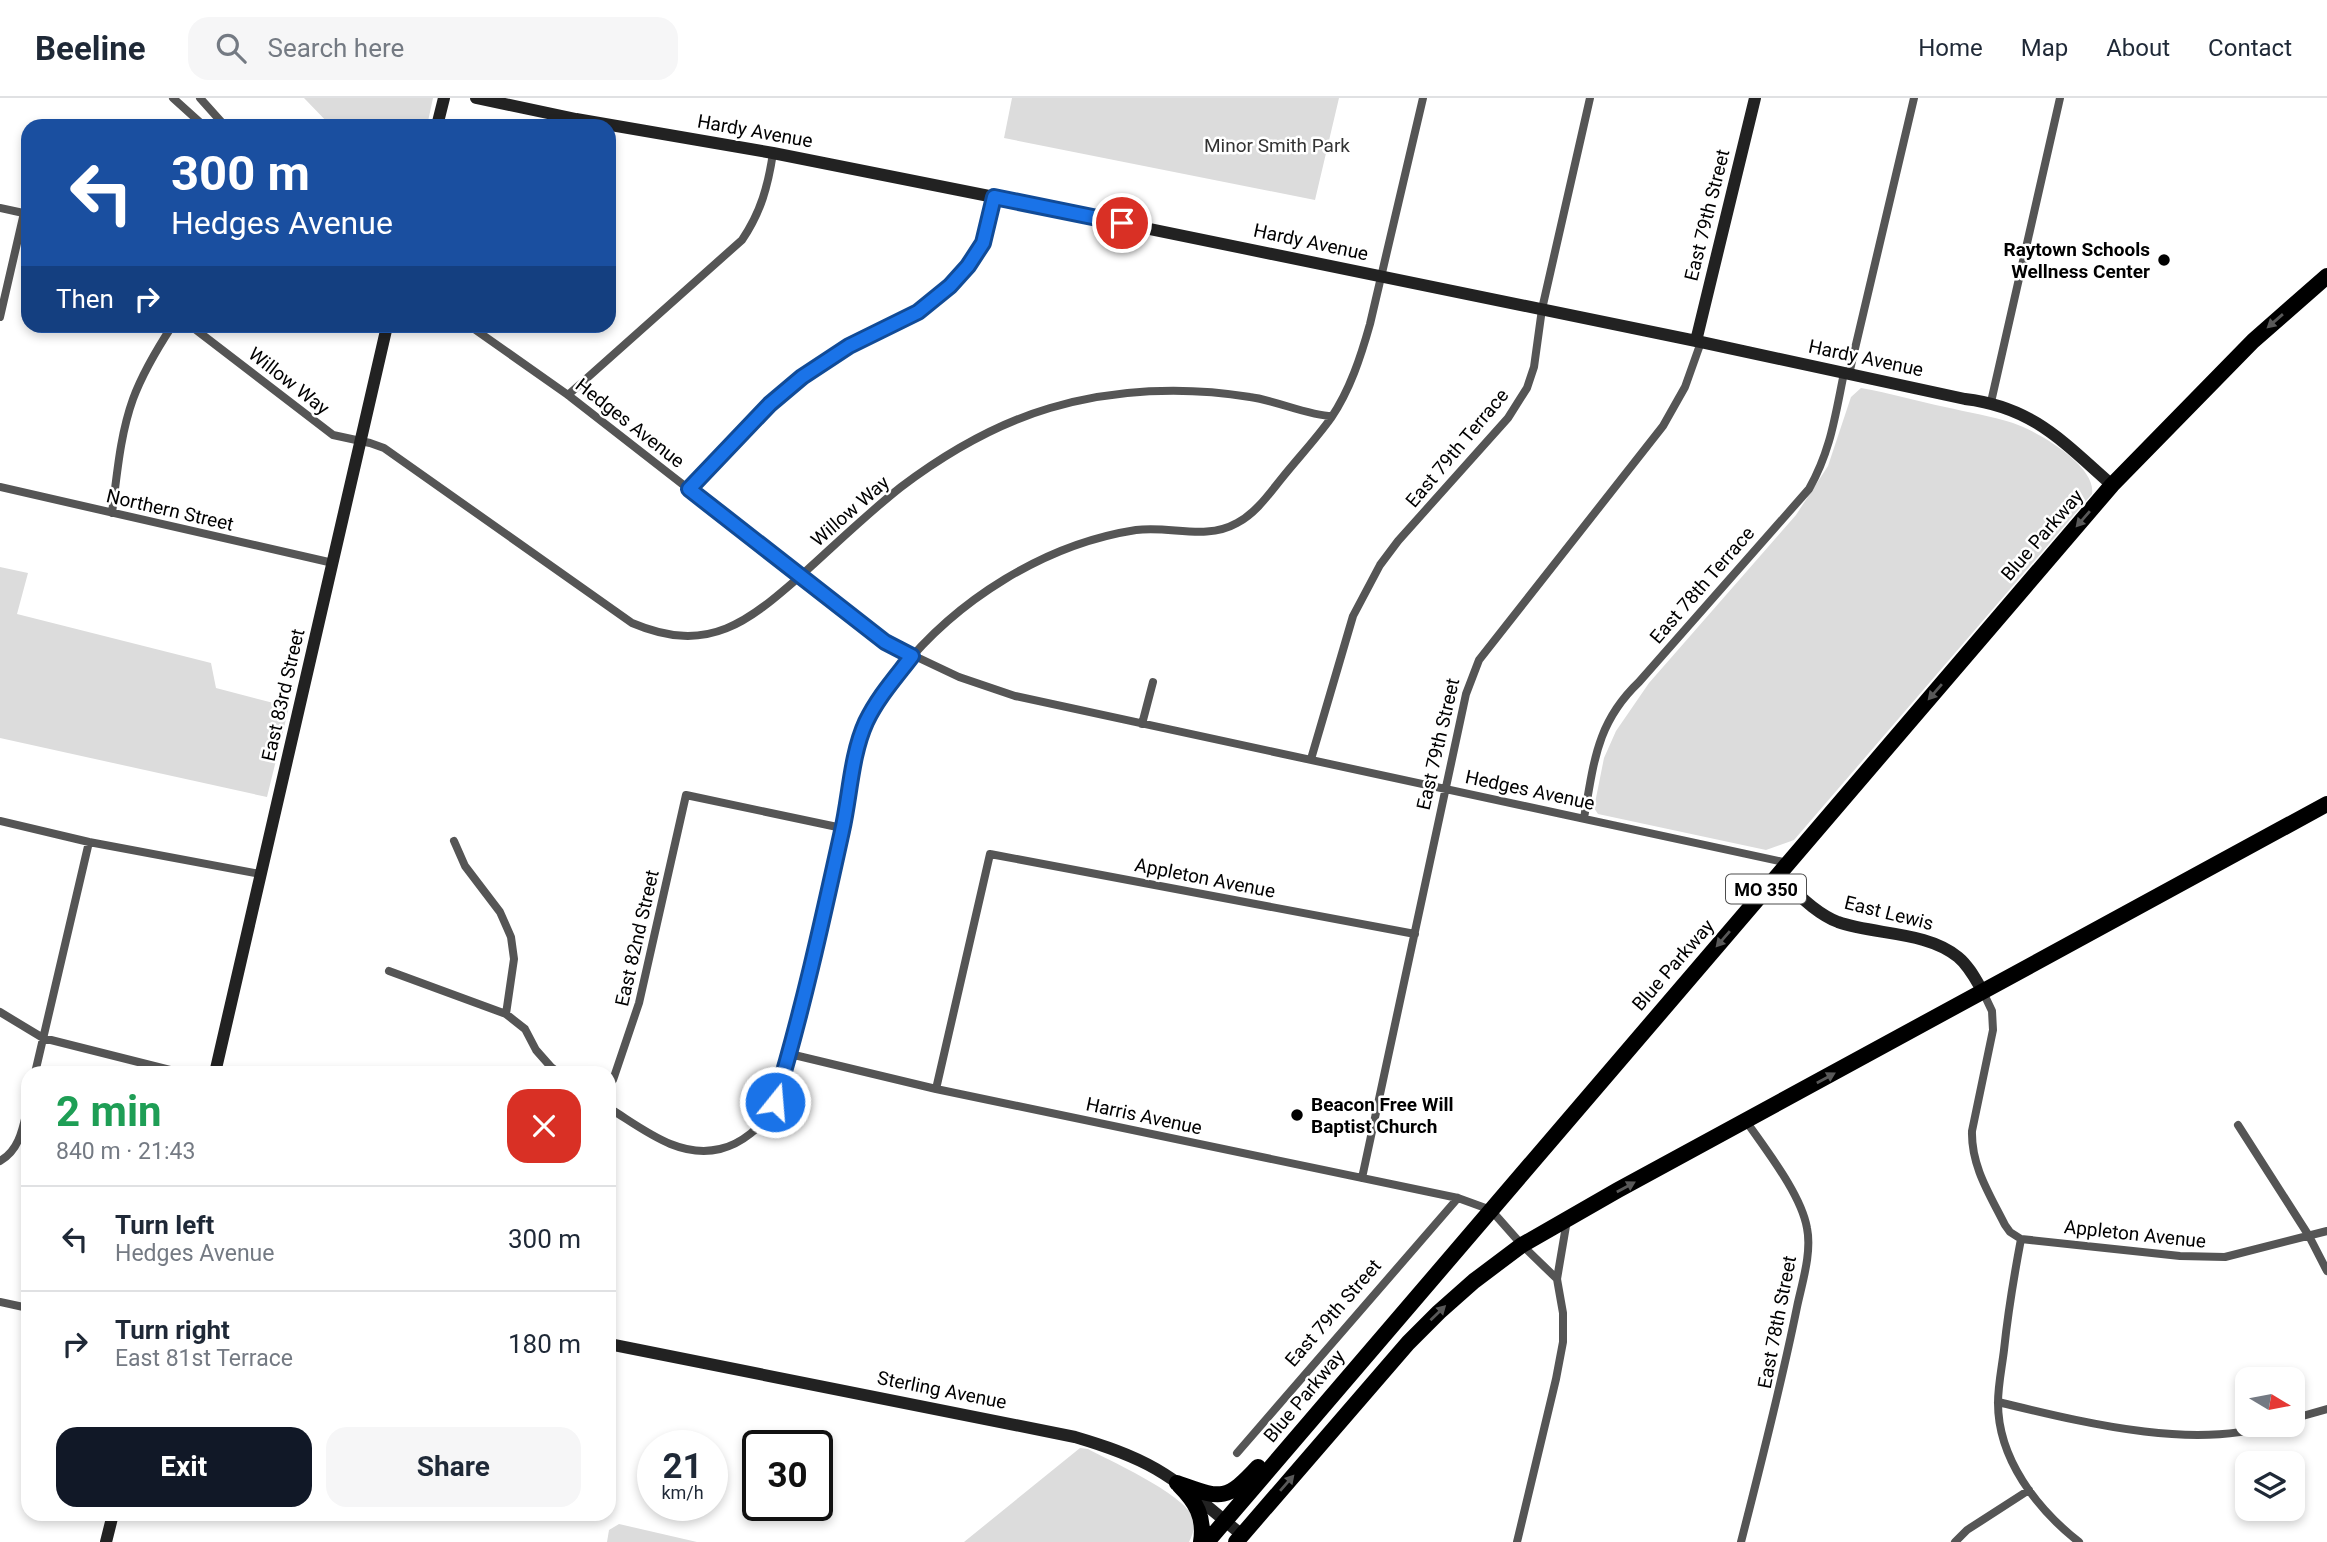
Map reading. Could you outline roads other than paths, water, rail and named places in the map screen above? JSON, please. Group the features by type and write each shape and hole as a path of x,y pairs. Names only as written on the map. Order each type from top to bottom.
{"highway":[{"name":"Blue Parkway","path":"1207,1542 2112,485 2253,341 2327,276"},
{"path":"1239,1538 1408,1343 1474,1281 1522,1245 2327,804"},
{"path":"1177,1483 1211,1496 1227,1494 1236,1489 1269,1455 1301,1432"},
{"path":"1177,1483 1198,1509 1203,1527 1201,1542"}],"street":[{"path":"173,98 196,119"},
{"path":"200,98 219,119"},
{"path":"439,119 444,98"},
{"name":"Hardy Avenue","path":"476,98 563,119"},
{"path":"616,1112 669,1145 691,1151 719,1149 745,1139 765,1119 775,1102 790,1054 865,724 878,699 912,656 941,626 979,596 1021,570 1098,539 1139,529 1206,533 1239,523 1258,508 1332,416 1361,354 1423,98"},
{"name":"East 79th Terrace","path":"1311,759 1353,616 1380,565 1507,418 1527,388 1534,367 1542,309 1590,98"},
{"name":"East 79th Street","path":"1362,1178 1466,694 1479,660 1663,426 1685,387 1699,341 1755,98"},
{"name":"East 78th Terrace","path":"1584,818 1598,745 1610,716 1625,695 1772,529 1794,508 1821,468 1830,445 1913,98"},
{"path":"1991,402 2060,98"},
{"name":"Hardy Avenue","path":"616,128 773,153 1699,341 1965,400 1991,402 2048,428 2112,485"},
{"path":"568,395 742,240 764,201 773,153"},
{"path":"689,489 770,404 802,377 849,346 918,312 950,286 968,266 983,243 994,197"},
{"path":"0,208 21,213"},
{"path":"0,317 21,234"},
{"path":"112,513 123,438 133,400 152,355 167,333"},
{"name":"Willow Way","path":"200,333 332,435 384,448 632,623 647,629 685,636 727,629 757,613 899,489 935,462 987,433 1050,408 1116,394 1183,390 1250,397 1332,416"},
{"name":"East 83rd Street","path":"217,1066 385,333"},
{"name":"Hedges Avenue","path":"480,333 568,395 885,642 959,677 1015,696 1584,818 1783,869"},
{"name":"Northern Street","path":"0,487 333,564"},
{"path":"1142,724 1153,682"},
{"name":"East 82nd Street","path":"616,1071 639,1003 686,795 842,828"},
{"path":"0,821 89,842 260,874"},
{"path":"454,841 465,866 500,912 511,937 514,959 506,1014"},
{"path":"37,1066 89,842"},
{"name":"Appleton Avenue","path":"936,1089 988,850 1415,933"},
{"name":"East Lewis","path":"1783,869 1813,906 1839,922 1943,947 1964,964 1983,992"},
{"path":"389,971 506,1014 525,1029 536,1050 552,1066"},
{"path":"1983,992 1992,1011 1993,1030 1972,1131 1971,1148 1974,1161 2005,1225 2010,1232 2021,1238 2009,1303 1998,1402 2000,1423 2006,1448 2029,1490 2050,1516 2079,1542"},
{"path":"0,1012 43,1038 154,1066"},
{"name":"Harris Avenue","path":"790,1054 936,1089 1458,1198 1491,1210"},
{"name":"East 78th Street","path":"1741,1542 1783,1378 1808,1254 1807,1228 1801,1211 1787,1183 1746,1121"},
{"path":"2238,1125 2309,1236 2327,1271"},
{"path":"0,1161 11,1154 21,1132"},
{"name":"East 79th Street","path":"1237,1453 1458,1198"},
{"path":"1491,1210 1557,1279"},
{"path":"1517,1542 1563,1342 1563,1313 1557,1279 1567,1220"},
{"name":"Appleton Avenue","path":"2021,1238 2209,1258 2225,1257 2327,1231"},
{"path":"0,1302 21,1306"},
{"name":"Sterling Avenue","path":"616,1345 1075,1437 1126,1455 1153,1468 1177,1483 1225,1521 1239,1538"},
{"path":"1998,1402 2094,1423 2178,1434 2213,1435 2235,1431"},
{"path":"2305,1415 2327,1409"},
{"path":"1955,1542 1967,1530 2029,1490"},
{"path":"106,1542 111,1521"}],"place":[{"name":"Raytown Schools Wellness Center","path":"2164,260"},
{"name":"Beacon Free Will Baptist Church","path":"1297,1115"}],"park label":[{"name":"Minor Smith Park","path":"1277,145"}]}
